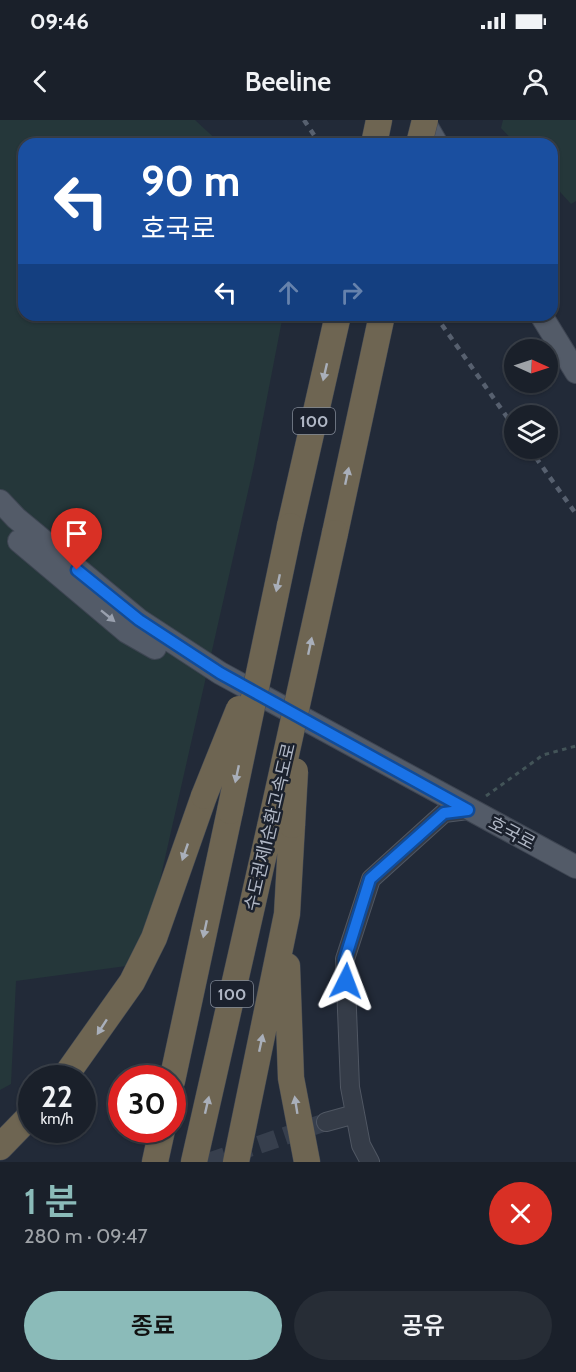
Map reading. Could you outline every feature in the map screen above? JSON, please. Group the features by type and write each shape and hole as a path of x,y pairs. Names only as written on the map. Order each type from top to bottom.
{"highway":[{"path":"375,138 379,120"},
{"path":"420,138 424,120"},
{"name":"100","path":"175,1065 290,526 337,321"},
{"name":"수도권제1순환고속도로","path":"194,1162 281,826 300,690 381,321"},
{"path":"73,1065 132,982 154,938 204,796 266,638"},
{"path":"281,826 287,915 291,1078 307,1162"},
{"path":"236,1162 287,915"},
{"path":"0,1147 18,1128"},
{"path":"155,1162 159,1143"}],"main road":[{"path":"424,120 434,138"},
{"path":"545,321 576,372"},
{"name":"호국로","path":"0,501 24,525 139,620 220,673 576,867"},
{"name":"호국로","path":"0,523 127,632 444,813 576,884"}],"street":[{"path":"369,1162 361,1145 350,1087 345,959 370,879 444,813 468,810"},
{"path":"326,1122 355,1114"}],"path":[{"path":"468,810 543,755 576,746"}],"shaded area":[{"path":"0,120 195,120 214,138 18,138 18,321 282,321 254,465 141,964 16,981 11,1084 0,1090"},
{"path":"503,120 576,120 576,201 571,204 558,190 558,138 510,138 501,128"}],"tunnel":[{"path":"208,1162 326,1122"}],"railway":[{"path":"304,120 316,138"},
{"path":"439,321 504,413"},
{"path":"537,459 576,514"}],"route":[{"path":"77,570 139,620 220,673 468,810 444,813 370,879 345,959 346,981"}]}
